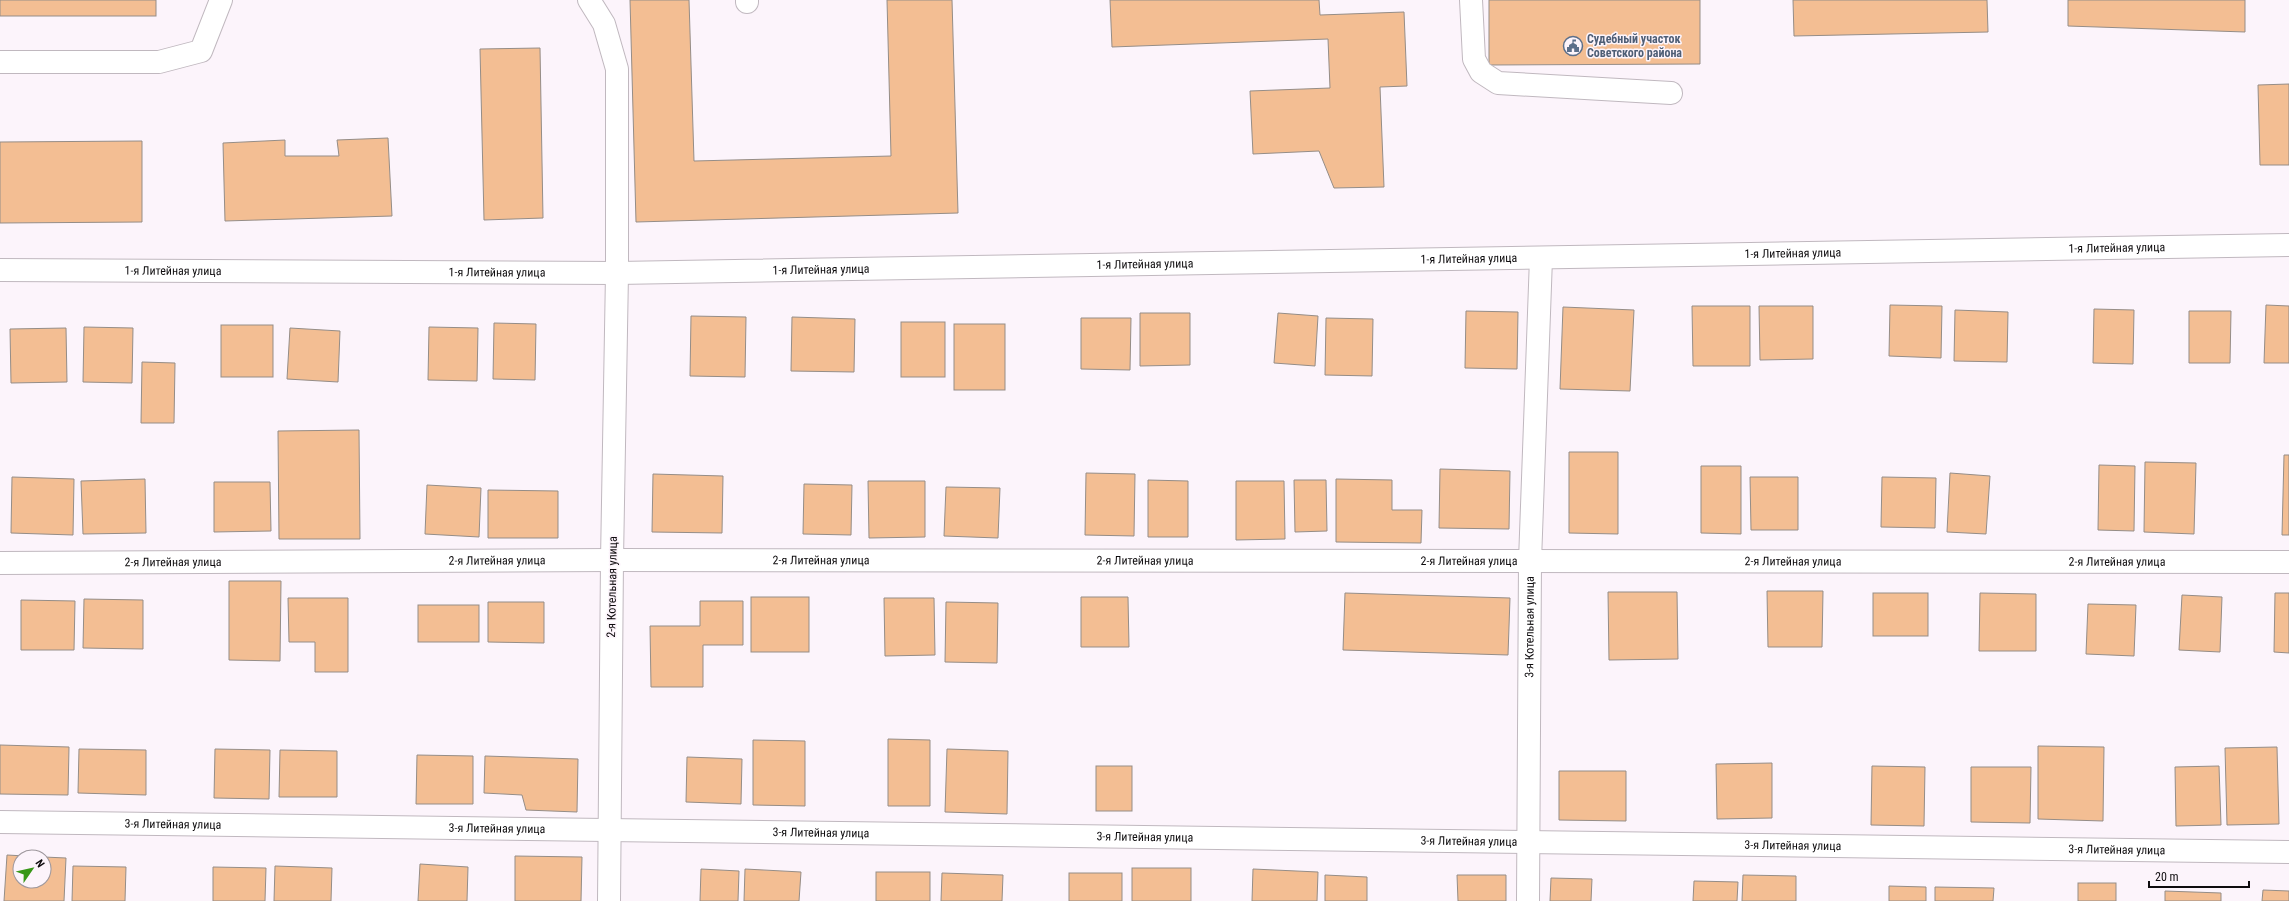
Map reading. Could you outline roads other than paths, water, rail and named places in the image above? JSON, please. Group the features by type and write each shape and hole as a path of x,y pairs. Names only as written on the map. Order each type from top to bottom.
{"street":[{"path":"0,62 158,62 201,51 221,0"},
{"name":"2-я Котельная улица","path":"589,0 604,24 617,69 617,273 612,560 609,901"},
{"path":"1471,0 1474,58 1481,72 1498,83 1671,93"},
{"name":"1-я Литейная улица","path":"0,270 617,273 2289,246"},
{"name":"3-я Котельная улица","path":"1528,901 1530,561 1541,258"},
{"name":"2-я Литейная улица","path":"0,563 612,560 2289,562"},
{"name":"3-я Литейная улица","path":"0,822 2289,852"}],"place":[{"name":"Судебный участок Советского района","path":"1573,46"}]}
